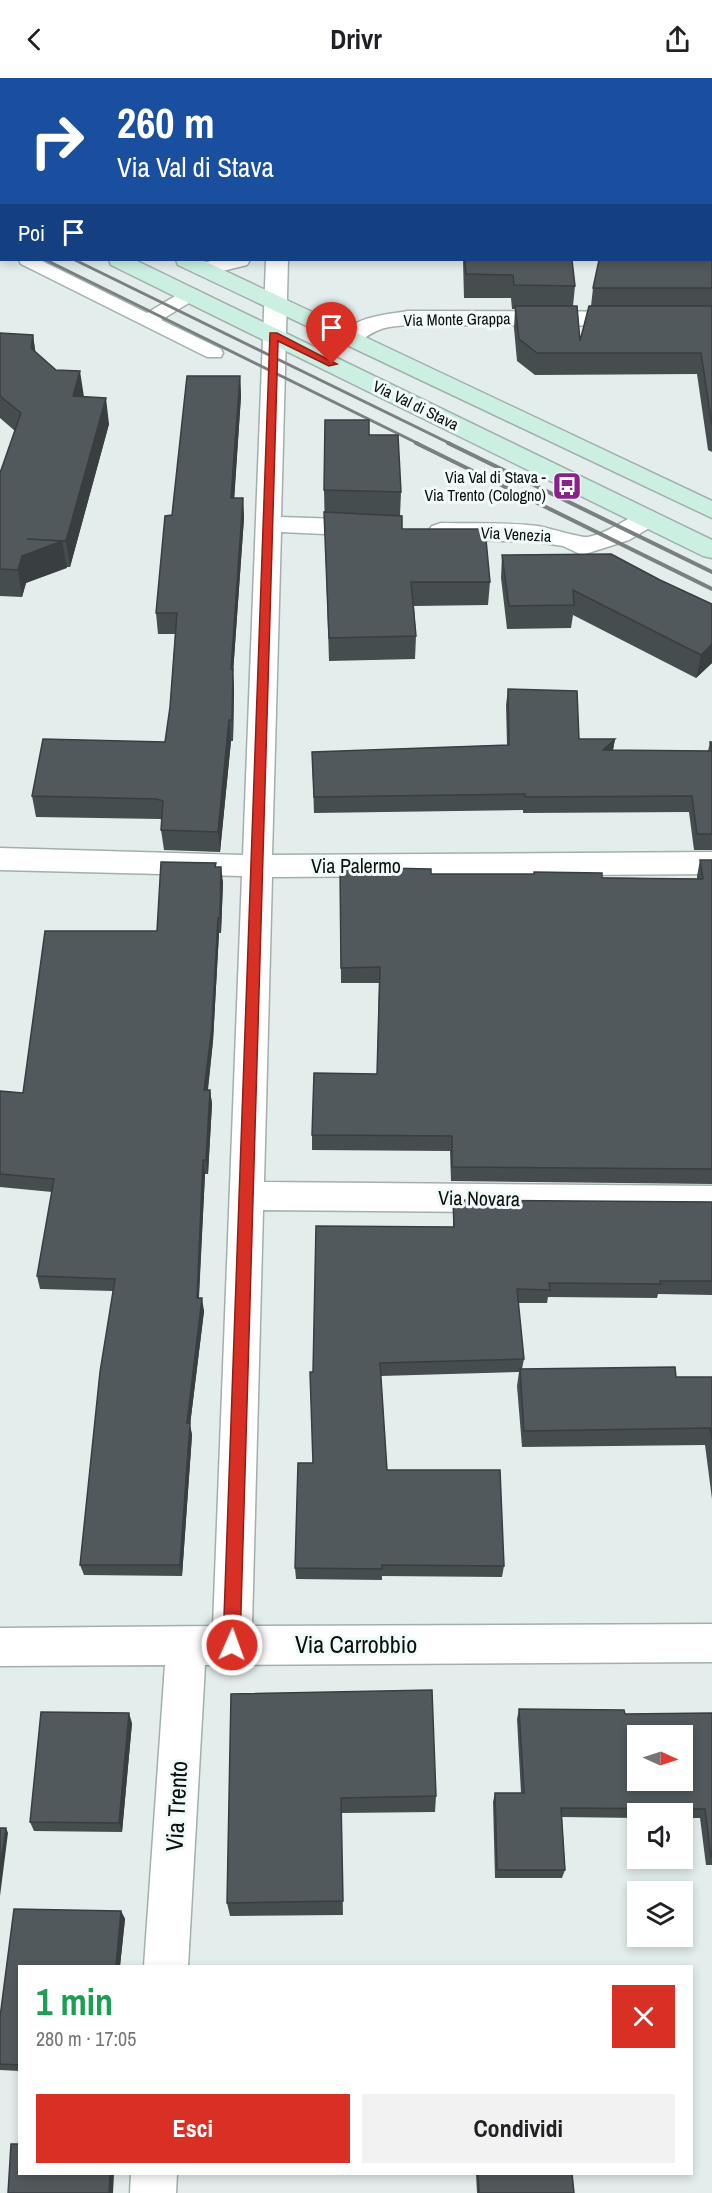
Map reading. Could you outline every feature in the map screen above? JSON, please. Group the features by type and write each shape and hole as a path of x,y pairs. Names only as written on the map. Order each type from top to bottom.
{"street":[{"name":"Via Val di Stava","path":"121,261 712,550"},
{"name":"Via Val di Stava","path":"188,261 275,300 712,510"},
{"path":"206,269 235,261"},
{"path":"232,1645 277,261"},
{"name":"Via Monte Grappa","path":"351,337 374,323 408,318 712,319"},
{"name":"Via Venezia","path":"422,530 553,535 577,542 593,553 647,519"},
{"path":"268,524 387,529"},
{"name":"Via Palermo","path":"0,859 257,866 712,863"},
{"name":"Via Novara","path":"246,1196 712,1200"},
{"name":"Via Carrobbio","path":"0,1647 712,1643"},
{"name":"Via Trento","path":"166,1965 186,1645"},
{"path":"153,2193 154,2175"}],"lane":[{"path":"30,261 214,353"},
{"path":"148,320 191,294"}],"building":[{"path":"465,261 572,261 575,286 514,285 513,275 466,274"},
{"path":"599,261 712,261 712,288 593,288"},
{"path":"515,306 577,306 580,341 589,306 712,306 712,426 701,353 537,353 519,339"},
{"path":"0,333 33,335 31,348 56,370 80,371 73,396 106,398 66,541 27,539 62,541 22,556 18,570 0,569 0,473 21,413 0,396"},
{"path":"187,376 240,376 231,498 243,498 231,669 233,669 232,720 229,720 218,832 161,830 163,801 157,799 32,796 43,739 165,742 177,613 156,613 165,516 172,515"},
{"path":"325,420 369,420 369,435 398,435 401,492 324,490"},
{"path":"324,512 402,516 402,529 485,529 490,582 411,582 416,636 329,638"},
{"path":"611,554 712,604 712,644 701,655 573,590 574,605 509,606 502,555"},
{"path":"508,689 577,691 579,739 615,739 603,750 712,751 712,834 697,834 692,796 525,797 525,794 314,797 312,752 509,745"},
{"path":"700,860 712,860 712,1169 452,1167 452,1136 312,1135 314,1073 377,1074 380,967 341,968 340,867 431,869 431,874 602,873 602,878 703,879"},
{"path":"161,862 216,863 215,867 221,867 220,918 218,918 212,1027 204,1090 210,1090 206,1160 203,1160 197,1298 202,1298 187,1423 190,1423 180,1565 80,1565 100,1372 115,1279 37,1276 54,1179 0,1174 0,1091 23,1093 45,931 157,931"},
{"path":"453,1200 712,1202 712,1281 660,1281 661,1284 549,1283 550,1290 517,1289 524,1359 380,1363 387,1470 500,1470 504,1566 382,1565 382,1569 295,1568 298,1463 313,1463 310,1372 313,1372 316,1226 454,1227"},
{"path":"675,1367 676,1377 712,1377 712,1440 710,1428 524,1431 520,1369"},
{"path":"432,1690 436,1796 341,1798 343,1901 227,1903 231,1694"},
{"path":"519,1709 624,1710 625,1714 712,1713 711,1857 705,1809 693,1809 693,1803 627,1803 627,1808 561,1808 565,1870 497,1870 495,1793 524,1793"},
{"path":"41,1712 129,1713 119,1823 30,1822"},
{"path":"0,1828 6,1828 0,1870"},
{"path":"14,1909 121,1911 116,1965 18,1965 18,2065 0,2064 0,2017"},
{"path":"11,2144 18,2144 18,2175 110,2175 109,2193 8,2193"},
{"path":"478,2175 572,2175 574,2193 479,2193"}],"railway":[{"path":"48,261 419,444"},
{"path":"77,261 451,444"},
{"path":"416,443 712,589"},
{"path":"448,443 712,572"}],"place":[{"name":"Via Val di Stava - Via Trento (Cologno)","path":"567,486"}],"route":[{"path":"232,1645 274,335 332,364"}]}
